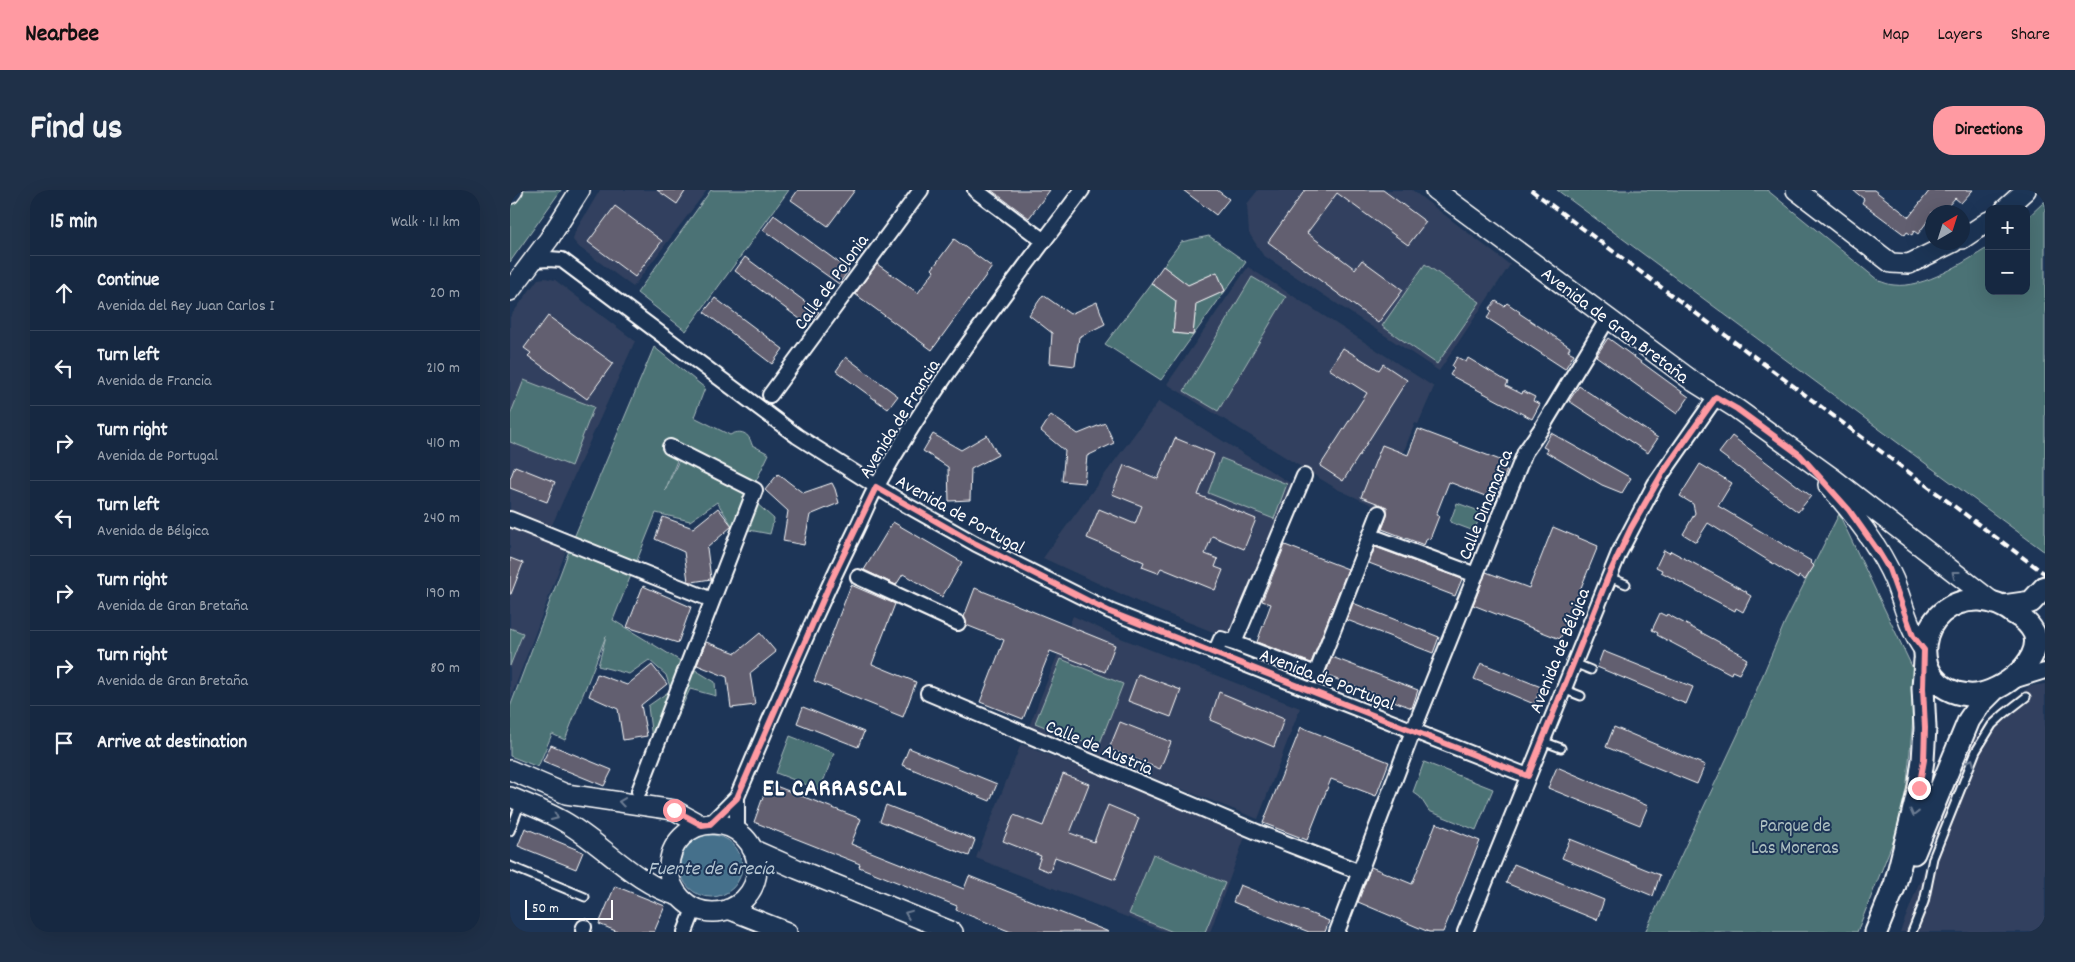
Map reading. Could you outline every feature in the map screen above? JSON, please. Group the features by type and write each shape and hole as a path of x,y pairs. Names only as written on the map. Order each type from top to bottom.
{"main road":[{"path":"1998,605 2031,602 2045,587"},
{"path":"1876,932 1895,885 1916,803 1922,768 1925,728 1923,688 1926,636 1930,627 1943,611 1957,603 1968,600 1980,600 1998,605 2041,629 2032,657 2022,670 2000,687 1974,712 1966,726 1951,782 1919,845 1895,885"},
{"path":"1925,655 1937,680 1951,690 1973,695 2000,687"}],"street":[{"path":"510,194 513,190"},
{"path":"510,291 554,231 580,190"},
{"name":"Calle de Polonia","path":"770,395 921,190"},
{"path":"975,190 1044,241"},
{"name":"Avenida de Francia","path":"738,832 737,798 832,579 876,487 940,383 1082,190"},
{"name":"Avenida de Gran Bretaña","path":"1435,190 1716,397 1737,409 1834,479 1998,605"},
{"path":"1796,190 1891,263 1909,264 1938,250"},
{"path":"2009,205 2026,190"},
{"path":"1970,234 1985,224"},
{"path":"533,260 562,260 555,245 554,231"},
{"name":"Avenida de Portugal","path":"562,260 797,436 876,487 942,526 1046,581 1110,612 1528,776"},
{"name":"Calle Dinamarca","path":"1371,536 1476,576 1525,452 1608,318"},
{"name":"Avenida de Bélgica","path":"1465,932 1608,577 1631,528 1655,484 1716,397"},
{"path":"639,791 755,490 670,447"},
{"name":"Avenida de Gran Bretaña","path":"1800,455 1843,503 1878,551 1894,580 1913,636 1925,655"},
{"path":"1234,643 1304,476"},
{"path":"1215,653 1221,639 1316,674 1379,514"},
{"path":"510,519 712,600"},
{"name":"Avenida de Portugal","path":"1413,731 1476,576"},
{"path":"858,577 958,623"},
{"path":"2000,687 2045,670"},
{"name":"Calle de Austria","path":"928,693 1257,832 1360,872"},
{"path":"1337,932 1413,731"},
{"path":"510,770 566,794 674,810 706,824 727,826 746,839 752,849 756,863 756,877 750,891 741,902 728,909 711,912 694,909 678,896 665,892 646,882 563,820 515,799"},
{"name":"Avenida de Francia","path":"706,824 737,798"},
{"path":"678,896 670,880 668,862 674,846 686,833 706,824"},
{"path":"752,849 953,932"},
{"path":"684,932 694,909"},
{"path":"728,909 787,932"}],"lane":[{"path":"1608,577 1626,584"},
{"path":"1573,663 1591,670"},
{"path":"1563,688 1581,696"},
{"path":"1912,932 1924,902 1933,858 1976,751 1988,731 2004,714 2026,697"},
{"path":"1542,740 1560,748"},
{"path":"1951,782 1955,795 1953,807"},
{"path":"510,831 515,799"},
{"path":"510,866 585,897"}],"shaded area":[{"path":"600,190 707,190 633,287 579,247 573,240 575,232"},
{"path":"1258,190 1412,190 1510,265 1439,371 1263,255 1249,233 1247,204"},
{"path":"1248,267 1434,387 1418,424 1415,423 1381,509 1337,489 1167,384"},
{"path":"538,279 555,280 635,341 551,527 510,510 510,317"},
{"path":"1159,401 1293,485 1231,639 1145,605 1043,558"},
{"path":"510,528 566,551 510,700"},
{"path":"1073,616 1123,639 1300,708 1258,819 1028,729"},
{"path":"2045,684 2045,932 1900,932 1929,858 1942,812 1971,743 1991,717 2030,686"},
{"path":"1021,744 1246,834 1210,932 1165,932 976,858"}],"green space":[{"path":"519,190 561,190 510,262 510,206"},
{"path":"711,190 789,190 686,331 637,293"},
{"path":"1557,190 1767,190 1879,281 1890,285 1906,285 1931,279 1985,249 1985,295 2030,295 2030,215 2045,201 2045,552"},
{"path":"1209,236 1246,262 1161,380 1105,344 1151,283 1176,301 1173,333 1193,335 1196,304 1225,291 1217,272 1188,285 1163,266 1181,242"},
{"path":"1425,264 1480,302 1437,364 1382,326"},
{"path":"1252,277 1286,297 1218,411 1184,391"},
{"path":"654,347 705,388 694,417 730,435 738,432 744,433 752,445 769,454 755,483 682,448 665,491 679,460 736,485 774,519 770,534 733,527 717,502 690,521 656,513 613,620 715,682 716,696 690,689 669,735 652,739 648,706 671,690 666,675 649,660 629,674 598,666 606,636 565,740 552,734 538,767 510,756 510,707 573,540"},
{"path":"524,380 594,407 571,466 510,442 510,415"},
{"path":"1221,458 1287,484 1274,519 1208,493"},
{"path":"1457,503 1482,512 1474,531 1450,522"},
{"name":"Parque de Las Moreras","path":"1839,514 1917,677 1904,814 1857,932 1645,932 1739,732 1785,622"},
{"path":"510,628 523,633 510,666"},
{"path":"1061,659 1123,684 1098,748 1035,723"},
{"path":"790,736 834,753 820,790 776,773"},
{"path":"1424,762 1493,789 1476,830 1429,811 1420,797 1413,792"},
{"path":"1153,854 1225,883 1205,932 1173,932 1129,914"}],"water":[{"name":"Fuente de Grecia","path":"705,835 717,835 733,844 740,854 742,866 740,878 733,888 717,897 705,897 694,892 685,883 680,872 680,860 685,849 694,840"}],"building":[{"path":"657,190 686,190 677,204"},
{"path":"798,190 855,190 828,226 791,200"},
{"path":"991,190 1050,190 1029,218"},
{"path":"1183,190 1217,190 1229,199 1216,215"},
{"path":"1305,190 1383,190 1426,222 1408,245 1337,193 1307,233 1355,269 1362,260 1403,290 1378,323 1268,242"},
{"path":"1853,190 1874,190 1909,217 1930,190 1973,190 1961,203 1955,198 1949,205 1925,205 1925,224 1918,234 1914,231 1912,235 1907,232 1905,235 1862,203 1864,199"},
{"path":"615,206 662,241 635,277 588,242"},
{"path":"774,215 849,270 839,284 763,230"},
{"path":"954,239 992,267 932,350 855,294 877,264 918,293 934,271 932,269"},
{"path":"745,257 819,312 808,325 735,271"},
{"path":"1163,266 1188,285 1217,272 1225,291 1196,304 1193,335 1173,333 1176,301 1151,283"},
{"path":"1043,295 1070,314 1097,302 1105,324 1079,337 1075,366 1050,363 1052,333 1029,315"},
{"path":"715,298 783,349 772,364 704,312"},
{"path":"1496,301 1504,306 1507,303 1570,347 1568,351 1574,354 1565,369 1487,318 1492,311 1489,309"},
{"path":"548,316 613,363 587,399 528,356 531,353 524,348"},
{"path":"1608,338 1689,397 1677,414 1596,356"},
{"path":"1343,348 1379,370 1383,364 1407,380 1343,481 1320,466 1367,393 1329,369"},
{"path":"846,357 898,396 888,409 836,371"},
{"path":"1457,357 1466,362 1468,358 1508,382 1506,386 1522,394 1523,391 1535,397 1533,401 1540,404 1532,419 1450,375"},
{"path":"1579,386 1658,438 1648,453 1569,401"},
{"path":"1051,415 1078,434 1105,423 1114,443 1087,456 1084,483 1062,481 1065,451 1041,431"},
{"path":"1418,429 1508,463 1498,493 1495,492 1493,499 1449,482 1436,515 1439,516 1430,539 1427,538 1424,545 1382,529 1387,516 1387,507 1361,497 1382,445 1408,455"},
{"path":"1551,433 1631,478 1622,493 1602,485 1546,452 1547,449 1543,447"},
{"path":"933,434 961,450 987,435 998,455 971,469 970,500 949,501 948,467 923,451"},
{"path":"1732,436 1811,496 1798,512 1719,453"},
{"path":"1175,438 1214,454 1198,495 1256,519 1244,549 1212,536 1205,554 1218,559 1215,567 1223,570 1215,590 1161,568 1158,573 1142,567 1144,562 1087,538 1099,509 1135,524 1142,506 1112,494 1124,465 1158,479"},
{"path":"1700,464 1732,483 1718,506 1811,561 1814,566 1805,580 1799,576 1798,579 1708,523 1696,542 1683,534 1695,513 1693,504 1680,496"},
{"path":"515,466 555,482 547,502 510,488 510,479"},
{"path":"778,474 803,493 832,483 835,489 839,503 810,515 804,545 783,541 788,511 765,490"},
{"path":"718,508 732,526 707,548 711,579 688,581 684,552 655,539 663,517 693,528"},
{"path":"893,522 962,562 942,597 903,574 896,585 864,570"},
{"path":"1553,527 1598,546 1560,639 1473,605 1486,572 1529,588"},
{"path":"1285,545 1348,569 1311,663 1257,642 1271,604 1262,601"},
{"path":"1375,547 1462,579 1455,596 1369,563"},
{"path":"1664,550 1669,553 1671,551 1747,592 1751,596 1743,612 1736,608 1735,611 1661,572 1662,570 1656,567"},
{"path":"510,558 523,563 511,594 510,594"},
{"path":"851,585 895,604 872,664 916,682 903,717 814,681"},
{"path":"643,586 691,607 678,643 627,627"},
{"path":"975,588 1115,645 1105,672 1050,651 1023,719 980,702 1004,640 966,625 964,617"},
{"path":"1353,603 1439,637 1433,653 1347,620"},
{"path":"1660,613 1666,616 1667,614 1743,655 1747,659 1739,674 1732,671 1731,674 1657,635 1658,633 1652,630"},
{"path":"760,633 776,652 750,673 755,705 731,708 727,677 697,665 706,642 736,653"},
{"path":"1603,651 1693,687 1686,704 1597,667"},
{"path":"1332,657 1418,690 1412,708 1325,675"},
{"path":"1481,663 1541,687 1534,704 1474,679"},
{"path":"652,665 667,684 641,705 647,736 623,740 618,709 589,696 597,674 627,685"},
{"path":"1138,674 1181,690 1171,717 1128,701"},
{"path":"1219,692 1284,719 1274,747 1210,720"},
{"path":"803,707 864,732 858,747 797,723"},
{"path":"1120,722 1171,742 1160,769 1109,749"},
{"path":"1301,727 1389,762 1376,796 1331,779 1307,840 1263,823"},
{"path":"1614,727 1705,765 1697,784 1606,747"},
{"path":"551,745 612,770 604,786 543,761"},
{"path":"909,748 997,784 990,801 902,765"},
{"path":"1557,767 1648,806 1640,825 1548,788"},
{"path":"1063,774 1089,784 1070,833 1094,842 1108,805 1139,818 1115,880 1055,857 1050,872 1037,867 1041,856 1003,841 1014,815 1043,826"},
{"path":"768,783 861,819 851,844 964,889 969,876 1109,932 1011,932 956,910 957,906 859,867 860,864 754,822"},
{"path":"886,805 975,840 969,856 880,821"},
{"path":"1436,823 1480,841 1443,932 1429,932 1358,902 1371,867 1412,884"},
{"path":"525,828 583,852 576,869 518,846"},
{"path":"1570,839 1660,875 1653,896 1562,858"},
{"path":"1514,864 1604,900 1597,920 1506,883"},
{"path":"1240,885 1329,921 1325,932 1309,932 1233,902"},
{"path":"615,886 665,906 654,932 618,932 599,924"}],"railway":[{"path":"1531,190 2045,574"}],"district":[{"name":"EL CARRASCAL","path":"835,787"}],"route":[{"path":"674,810 702,825 710,824 737,798 832,579 876,487 976,544 1110,612 1528,776 1618,553 1663,472 1716,397 1737,409 1800,455 1849,510 1889,569 1913,636 1924,650 1924,760 1919,788"}]}
